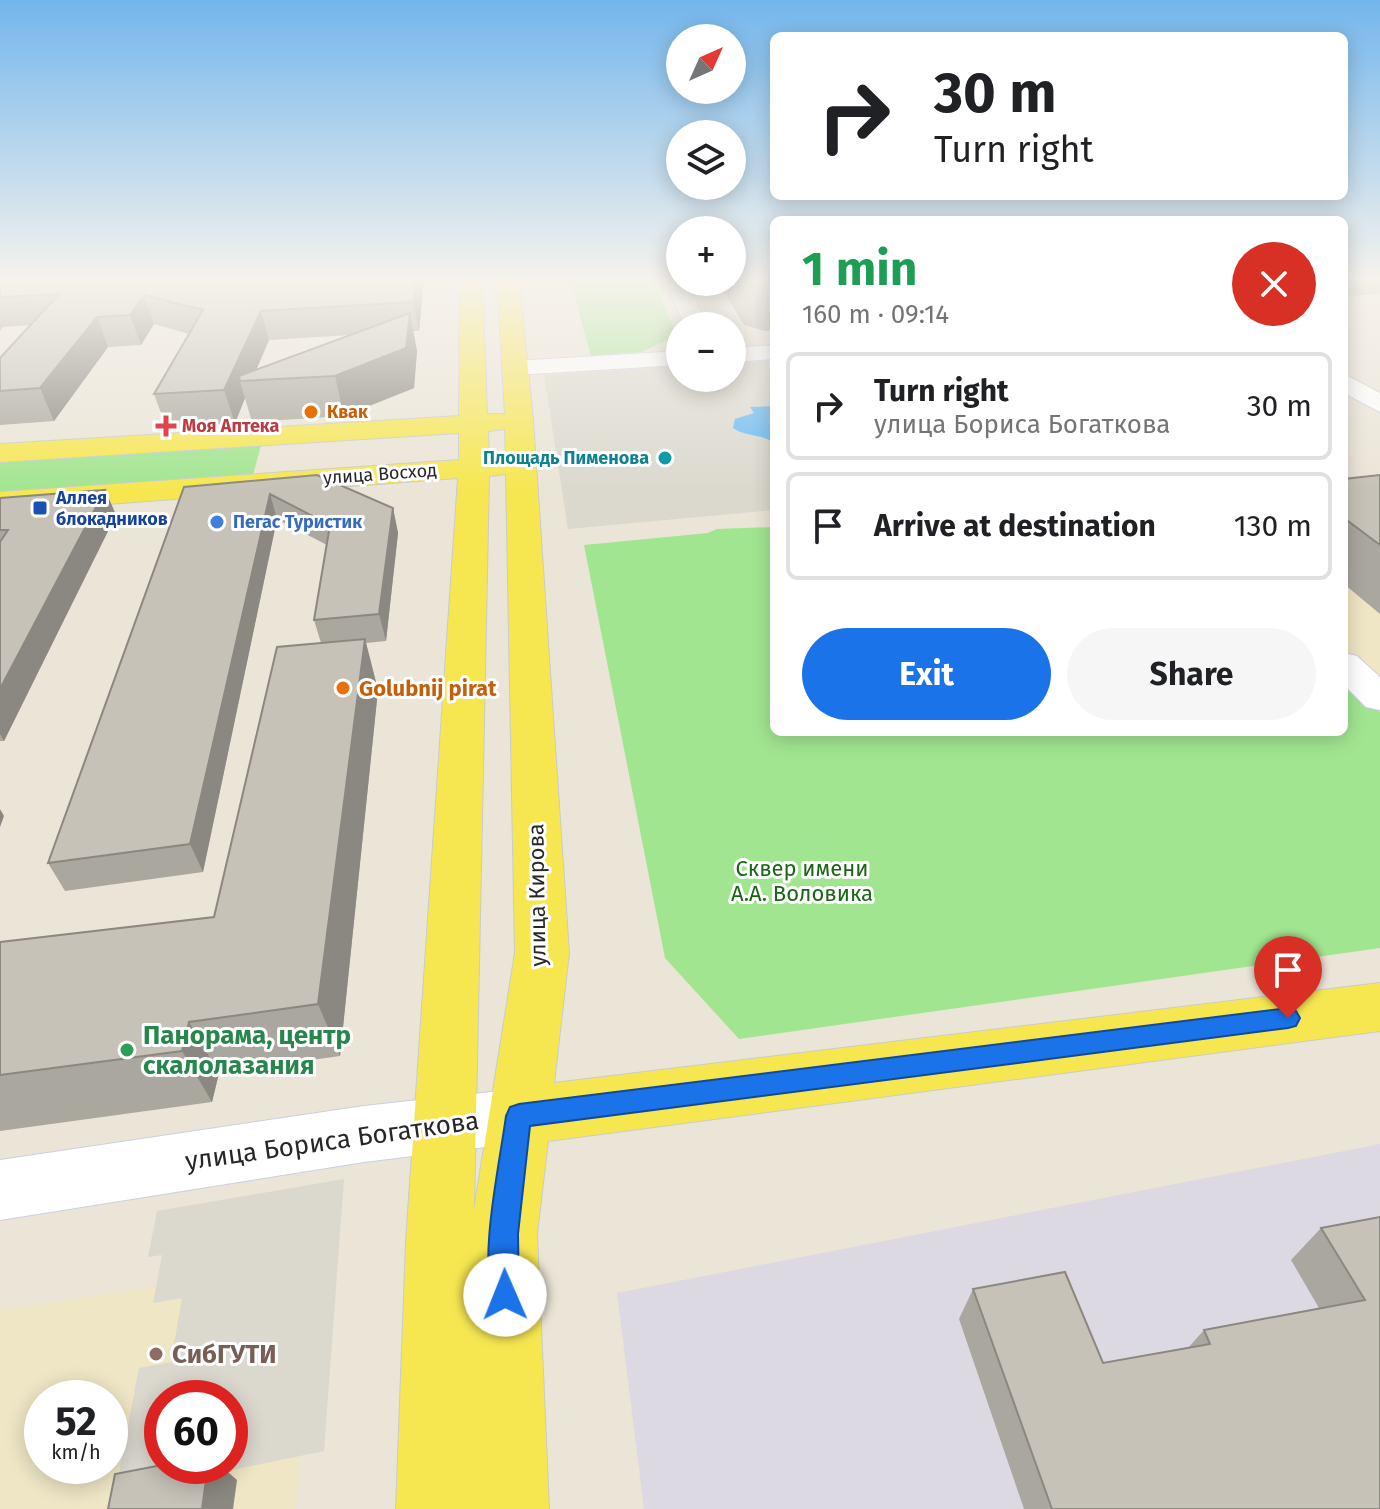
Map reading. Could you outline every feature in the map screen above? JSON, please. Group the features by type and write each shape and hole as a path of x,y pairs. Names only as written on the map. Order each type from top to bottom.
{"main road":[{"path":"436,1509 440,1242 473,446 472,349"},
{"name":"улица Кирова","path":"509,1509 504,1234 542,953 514,349"},
{"name":"улица Восход","path":"0,502 473,446 519,420"},
{"name":"улица Восход","path":"0,453 473,446 521,465"},
{"name":"улица Бориса Богаткова","path":"519,1116 1380,1007"}],"street":[{"path":"746,354 770,352"},
{"path":"515,368 666,358"},
{"path":"1348,384 1379,403"},
{"path":"1348,668 1380,698"},
{"name":"улица Бориса Богаткова","path":"0,1190 364,1134 519,1116"}],"shaded area":[{"name":"Площадь Пименова","path":"770,360 770,406 751,407 754,412 739,432 770,439 770,510 568,529 544,375 666,367 666,392 746,392 746,362"},
{"path":"1380,498 1380,679 1348,651 1348,501"},
{"path":"1380,1144 1380,1509 644,1509 617,1293"},
{"path":"344,1179 324,1451 248,1467 248,1380 144,1380 144,1484 164,1484 115,1494 117,1484 128,1484 128,1426 139,1368 171,1362 182,1298 153,1303 162,1255 148,1257 157,1211"},
{"name":"СибГУТИ","path":"322,1262 295,1509 0,1509 0,1310"}],"green space":[{"path":"589,349 647,349 591,356"},
{"path":"262,442 253,475 0,495 0,462"},
{"name":"Cквер имени А.А. Воловика","path":"770,527 770,736 1348,736 1348,682 1380,712 1380,948 739,1039 665,958 584,545 708,533 717,529"}],"water":[{"path":"770,406 770,441 733,428 735,419 754,413 750,407"}],"building":[{"path":"8,349 71,349 40,388 0,391 0,358"},
{"path":"180,349 243,349 224,390 154,394"},
{"path":"311,349 402,349 335,376 240,381 239,376"},
{"path":"317,475 393,508 379,614 314,620 330,525 270,494 190,844 48,863 184,487"},
{"path":"1380,475 1380,545 1348,521 1348,479"},
{"path":"105,490 0,689 0,542 8,530 0,530 0,498"},
{"path":"365,639 318,1004 189,1022 182,1051 0,1075 0,942 214,917 277,647"},
{"path":"1380,1217 1380,1509 1052,1509 973,1289 1065,1272 1103,1363 1210,1344 1204,1330 1365,1300 1321,1228"},
{"path":"144,1468 144,1484 205,1484 202,1509 108,1509 113,1484 128,1484 128,1472"}],"place":[{"name":"Квак","path":"311,412"},
{"name":"Моя Аптека","path":"166,426"},
{"name":"Площадь Пименова","path":"665,458"},
{"name":"Аллея блокадников","path":"40,508"},
{"name":"Пегас Туристик","path":"217,522"},
{"name":"Golubnij pirat","path":"343,688"},
{"name":"Панорама, центр скалолазания","path":"127,1050"},
{"name":"СибГУТИ","path":"156,1354"}],"route":[{"path":"505,1295 504,1234 519,1116 1288,1018"}]}
